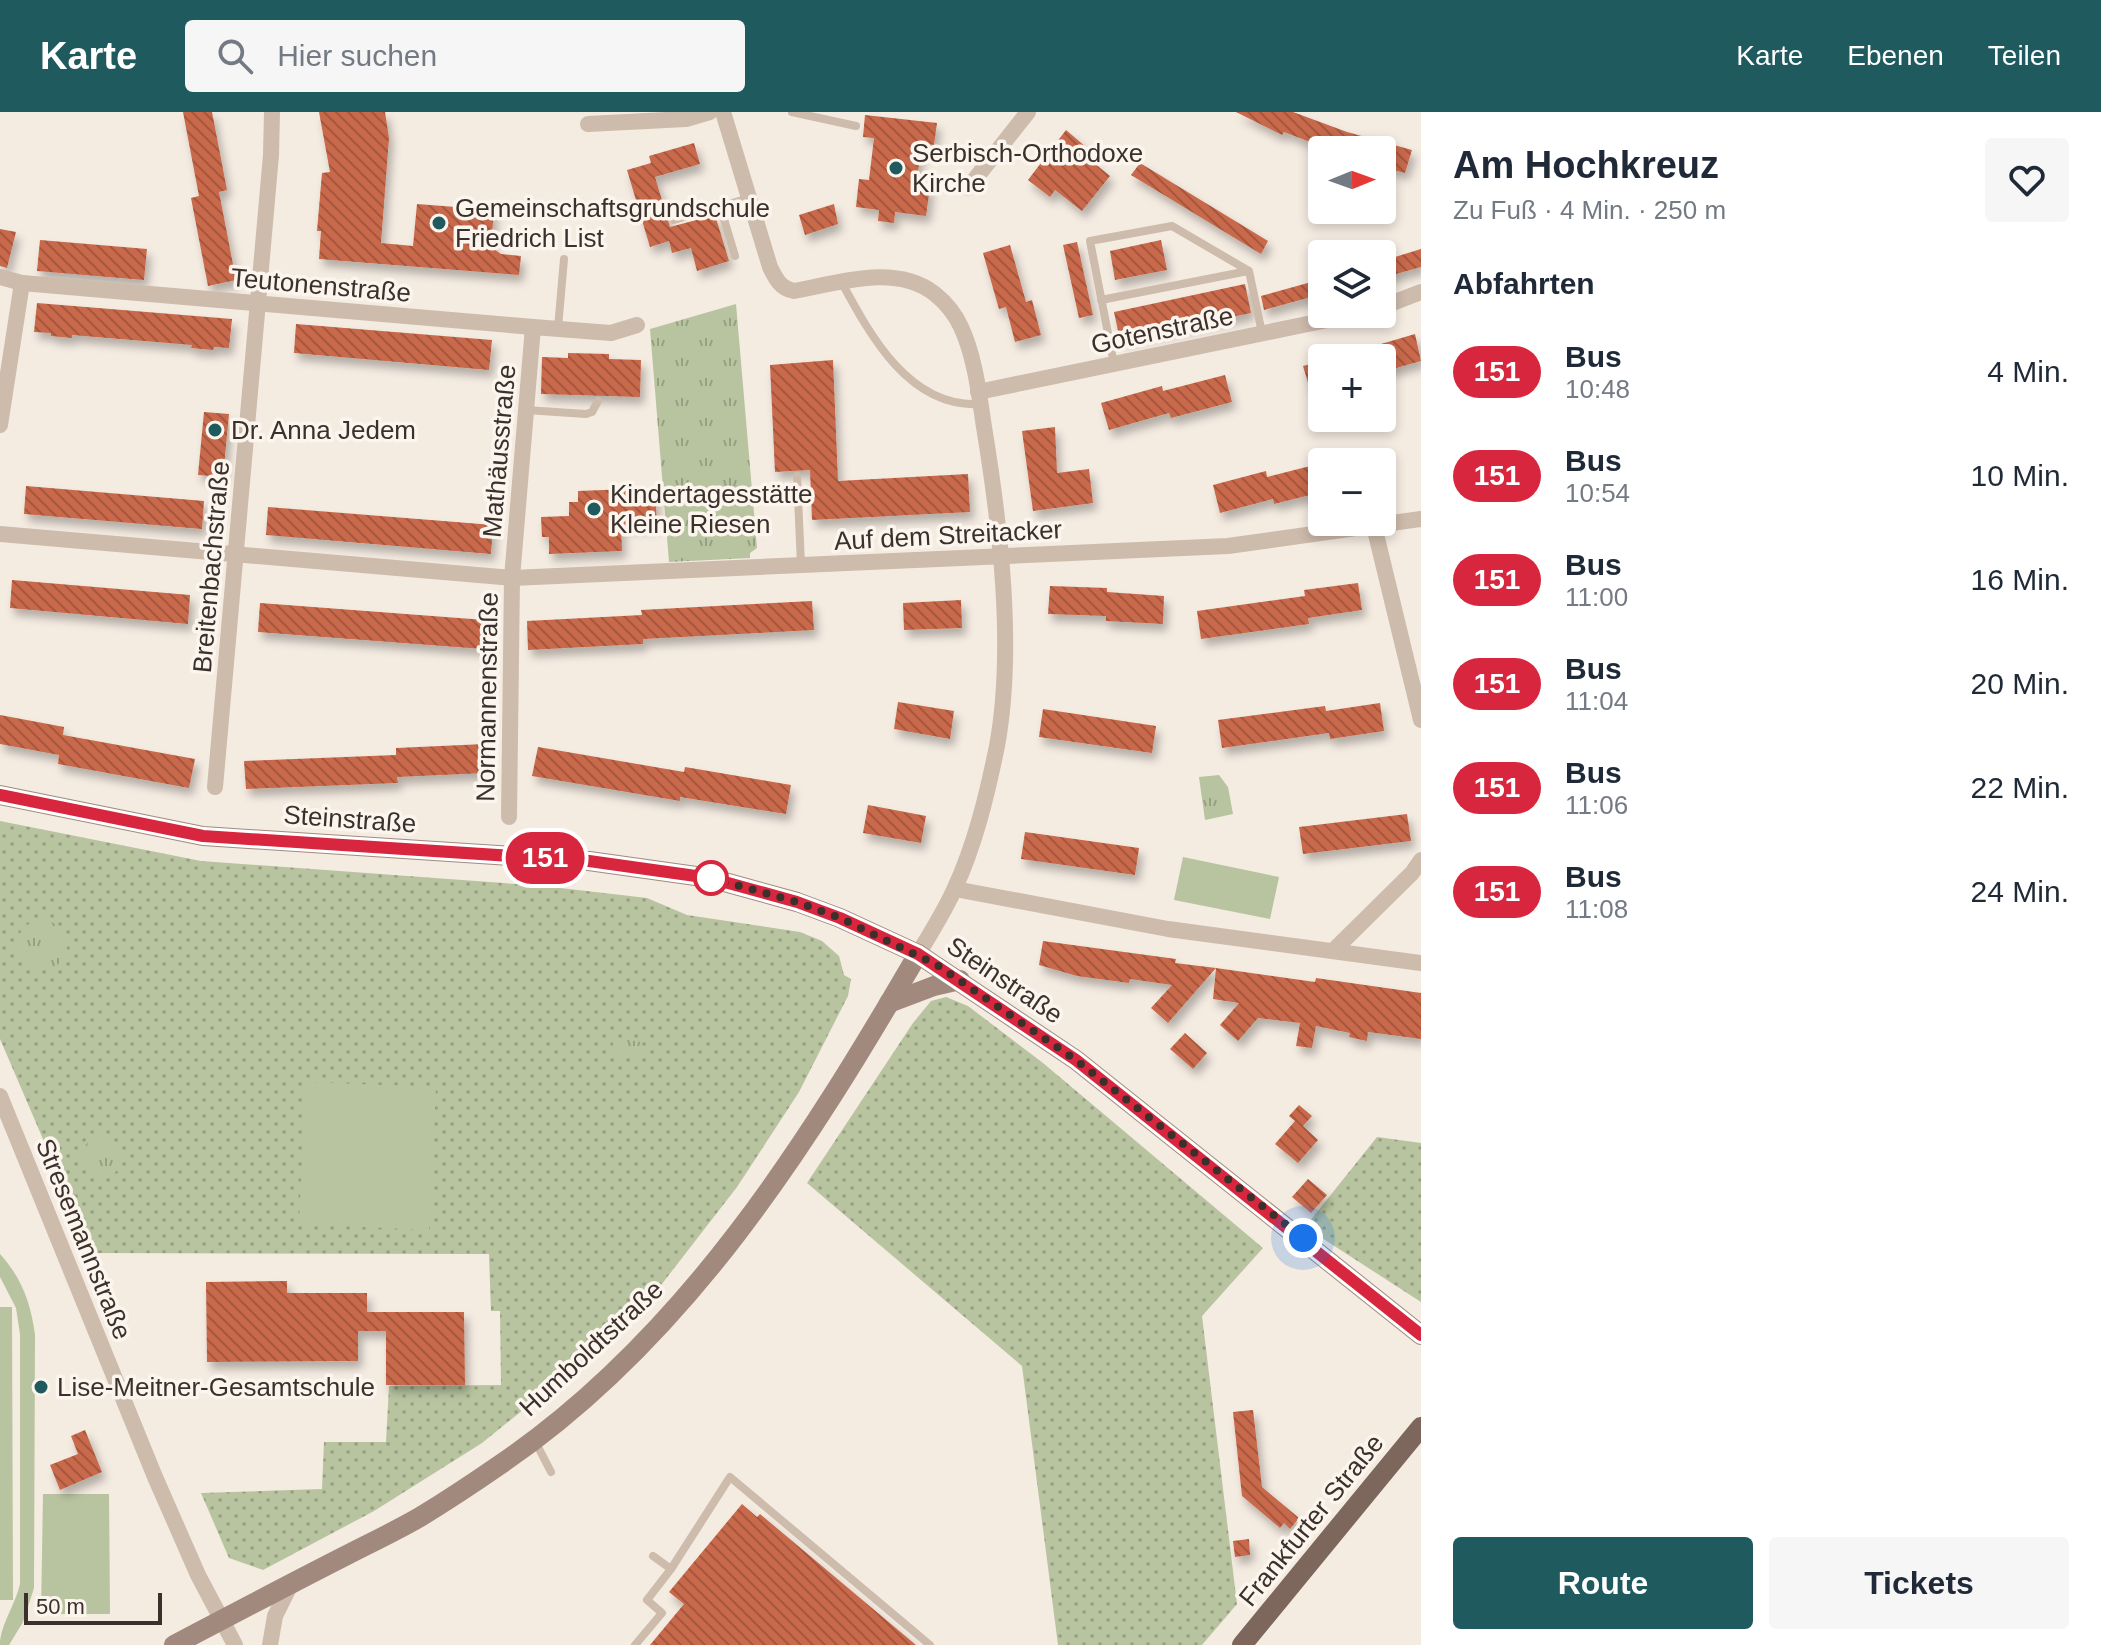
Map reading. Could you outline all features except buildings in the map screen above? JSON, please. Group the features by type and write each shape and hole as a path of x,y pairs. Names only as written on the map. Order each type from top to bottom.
{"main road":[{"name":"Steinstraße","path":"0,795 203,836 589,861 710,878 797,902 840,918 918,954 1076,1060 1421,1335"},
{"name":"Humboldtstraße","path":"174,1645 419,1518 504,1462 583,1400 652,1334 717,1260 802,1144 918,954"},
{"path":"889,1003 960,980"},
{"path":"1393,1312 1421,1318"},
{"name":"Frankfurter Straße","path":"1242,1645 1421,1427"}],"street":[{"name":"Breitenbachstraße","path":"215,787 271,155 272,112"},
{"path":"588,124 686,119 710,112"},
{"path":"723,112 770,267 778,283 794,291 872,278 905,280 923,286 946,305 961,328 979,398 1001,556 1004,674 997,743 981,818 955,889 918,954"},
{"path":"968,188 1028,112"},
{"name":"Teutonenstraße","path":"0,277 22,283 611,333 637,325"},
{"path":"0,425 22,283"},
{"path":"1396,302 1421,292"},
{"name":"Gotenstraße","path":"979,398 1114,364 1308,324"},
{"name":"Mathäusstraße","path":"512,578 533,327"},
{"name":"Auf dem Streitacker","path":"1396,523 1421,519"},
{"name":"Auf dem Streitacker","path":"0,534 512,578 1228,546 1308,535"},
{"path":"1376,536 1421,720"},
{"name":"Normannenstraße","path":"509,817 512,578"},
{"path":"1333,951 1412,873 1421,860"},
{"path":"955,889 1168,929 1421,963"},
{"name":"Stresemannstraße","path":"0,1096 151,1468 220,1620 235,1645"},
{"path":"270,1645 275,1616 291,1584"}],"lane":[{"path":"792,112 856,126"},
{"path":"674,220 749,198"},
{"path":"720,206 735,256"},
{"path":"1114,364 1090,241 1172,226 1249,271 1262,334"},
{"path":"558,329 564,259"},
{"path":"1101,300 1249,271"},
{"path":"842,283 876,343 928,393 960,405 979,398"},
{"path":"526,410 586,414 592,412 598,401"},
{"path":"797,476 801,565"},
{"path":"533,1439 551,1472"},
{"path":"635,1645 662,1613 647,1600 671,1569 730,1477 930,1645"},
{"path":"653,1556 671,1569"}],"green space":[{"path":"736,304 757,548 750,553 750,558 669,562 650,329"},
{"path":"1219,775 1228,787 1233,814 1205,820 1199,777"},
{"path":"0,821 201,861 543,886 647,898 687,915 800,932 822,941 839,956 844,975 851,979 848,996 799,1092 737,1187 658,1289 576,1367 482,1443 374,1511 263,1570 229,1558 201,1493 322,1489 324,1442 386,1442 389,1386 501,1385 500,1311 491,1311 489,1254 92,1253 0,1039"},
{"path":"1183,857 1279,877 1270,919 1174,900"},
{"path":"42,920 60,927 67,945 60,963 42,970 24,963 17,945 24,927"},
{"path":"946,997 968,1006 1043,1063 1263,1248 1202,1316 1237,1604 1202,1645 1058,1645 1022,1366 807,1183 913,1023 931,1001"},
{"path":"614,1038 642,1042 640,1057 612,1054"},
{"path":"306,1082 436,1087 429,1230 299,1224"},
{"path":"102,1137 116,1143 122,1157 116,1171 102,1177 88,1171 82,1157 88,1143"},
{"path":"1377,1137 1421,1143 1421,1302 1305,1227"},
{"path":"0,1254 24,1292 35,1335 34,1588 23,1622 9,1645 0,1645 2,1630 20,1584 20,1334 16,1308 0,1277"},
{"path":"0,1307 12,1307 13,1600 0,1600"},
{"path":"43,1494 109,1494 110,1614 41,1614"}],"bus line":[{"name":"151","path":"0,795 203,836 589,861 710,878 797,902 840,918 918,954 955,976 1076,1060 1421,1335"}],"place":[{"name":"Serbisch-Orthodoxe Kirche","path":"896,168"},
{"name":"Gemeinschaftsgrundschule Friedrich List","path":"439,223"},
{"name":"Dr. Anna Jedem","path":"215,430"},
{"name":"Kindertagesstätte Kleine Riesen","path":"594,509"},
{"name":"Lise-Meitner-Gesamtschule","path":"41,1387"}],"route":[{"path":"711,878 797,902 840,918 937,965 1076,1060 1303,1238"}]}
